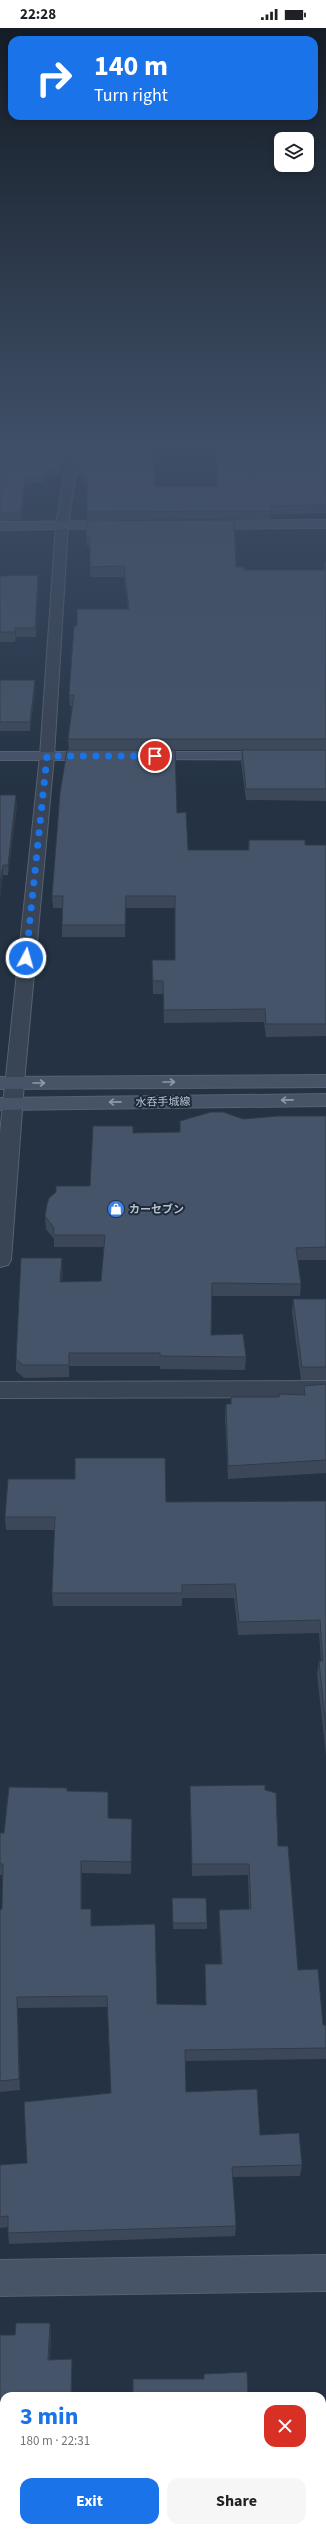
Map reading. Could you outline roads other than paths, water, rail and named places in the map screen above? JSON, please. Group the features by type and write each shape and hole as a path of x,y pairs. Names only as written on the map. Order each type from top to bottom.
{"street":[{"path":"0,1260 7,1083 47,756 60,558"},
{"path":"0,756 111,756"},
{"path":"126,756 326,756"},
{"name":"水呑手城線","path":"7,1083 326,1081"},
{"name":"水呑手城線","path":"6,1104 326,1100"},
{"path":"0,1390 326,1388"},
{"path":"0,2278 326,2273"}],"place":[{"name":"カーセブン","path":"116,1209"}]}
